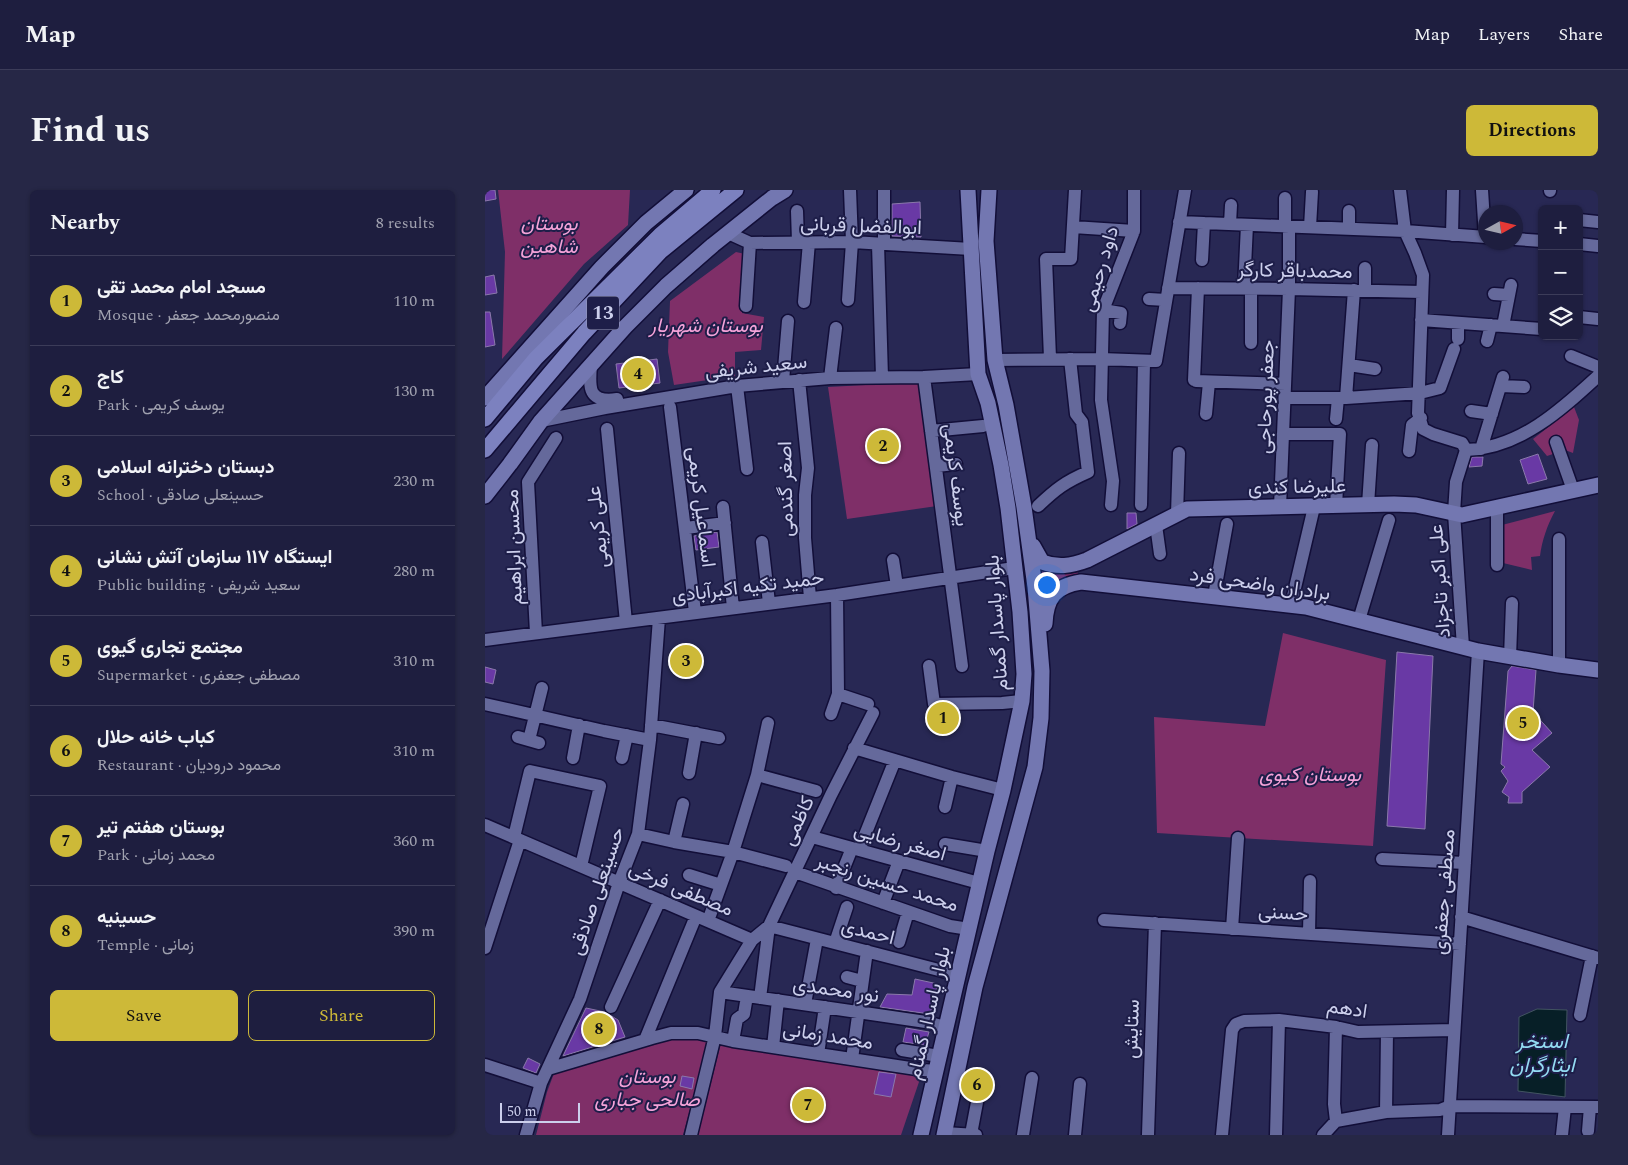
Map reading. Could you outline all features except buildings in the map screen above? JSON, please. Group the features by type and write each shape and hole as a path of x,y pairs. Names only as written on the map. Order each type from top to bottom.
{"highway":[{"name":"13","path":"485,419 536,358 660,235 713,190"},
{"name":"13","path":"485,450 584,333 661,252 737,190"}],"main road":[{"path":"485,398 602,267 646,223 686,190"},
{"path":"485,496 541,421 625,327 666,286 728,233 785,190"},
{"name":"بلوار پاسدار گمنام","path":"921,1135 979,883 1003,790 1022,700 1024,674 1021,621 1001,465 988,403 978,374 968,190"},
{"name":"بلوار پاسدار گمنام","path":"945,1134 975,987 1035,767 1041,718 1042,671 1035,587 1006,405 995,360 986,241 989,190"},
{"name":"علیرضا کندی","path":"1027,530 1042,562 1055,566 1078,564 1187,509 1416,505 1462,515 1598,485"},
{"path":"1087,560 1083,568 1084,574 1094,583"},
{"name":"برادران واضحی فرد","path":"1042,671 1045,612 1050,600 1058,590 1069,584 1081,582 1306,606 1478,651 1598,670"}],"street":[{"path":"848,300 852,242 850,190"},
{"path":"882,377 881,244 884,190"},
{"path":"1050,358 1046,259 1071,259 1075,190"},
{"name":"داود رحیمی","path":"1111,505 1113,481 1101,400 1103,310 1134,231 1134,190"},
{"path":"1141,505 1151,361 1167,294 1185,190"},
{"path":"1400,190 1405,231 1423,275 1419,415 1423,429 1462,443 1466,450 1481,449 1531,430 1550,417 1598,376"},
{"path":"1452,235 1453,190"},
{"path":"1482,190 1483,205"},
{"path":"1309,228 1312,192"},
{"name":"جعفر پورحاجی","path":"1280,507 1289,288 1285,198"},
{"path":"1230,224 1231,205"},
{"path":"797,211 804,242 804,302"},
{"path":"1349,211 1349,229"},
{"path":"1583,220 1598,222"},
{"path":"1179,222 1247,225 1287,230 1309,228 1349,229 1478,237"},
{"path":"1202,260 1204,223"},
{"path":"1247,225 1247,288 1251,343"},
{"path":"1073,227 1134,231"},
{"path":"728,233 750,243 746,306"},
{"path":"1523,240 1538,241"},
{"name":"ابوالفضل قربانی","path":"750,243 852,242 971,249"},
{"path":"1583,244 1598,246"},
{"path":"1336,419 1349,365 1365,268"},
{"path":"1198,288 1200,381 1206,414"},
{"name":"محمدباقر کارگر","path":"1149,299 1198,288 1289,288 1422,292"},
{"path":"1487,341 1497,325 1510,290 1494,294"},
{"path":"1103,310 1121,313 1120,323"},
{"path":"1583,318 1598,320"},
{"path":"1421,320 1538,329"},
{"path":"783,381 788,321"},
{"path":"1285,398 1342,398 1420,393 1440,388 1456,344 1459,323"},
{"path":"831,378 836,328"},
{"path":"1571,356 1598,366"},
{"path":"995,360 1050,358 1151,361"},
{"path":"1038,506 1063,484 1088,472 1082,422 1076,414 1070,359"},
{"path":"591,365 589,384 591,392 596,398 606,400 655,394 669,402"},
{"path":"1349,365 1375,369"},
{"name":"سعید شریفی","path":"541,421 605,408 669,402 737,386 783,381 831,378 924,378 978,374"},
{"name":"یوسف کریمی","path":"924,378 962,666"},
{"name":"اصغر گندمی","path":"799,380 808,468 805,495 805,529 810,598"},
{"path":"1200,381 1285,384"},
{"path":"1481,449 1502,381 1524,387"},
{"path":"737,386 747,469"},
{"name":"اسماعیل کریمی","path":"669,402 695,612"},
{"path":"1471,411 1492,414"},
{"path":"1409,451 1412,425 1419,415"},
{"path":"931,431 983,426"},
{"name":"علی کریمی","path":"607,429 626,622"},
{"path":"1283,434 1340,434 1336,506"},
{"name":"محسن ابراهیم","path":"536,633 528,482 556,438"},
{"path":"1556,442 1573,490"},
{"path":"1368,505 1372,445"},
{"name":"علی اکبر تاجزاد","path":"1463,647 1454,513 1456,482 1466,450"},
{"path":"1177,514 1179,453"},
{"path":"936,466 956,464"},
{"path":"723,507 733,608"},
{"path":"1291,605 1314,507"},
{"path":"1497,507 1497,565"},
{"path":"1359,620 1389,520"},
{"path":"686,528 725,523"},
{"path":"1156,524 1160,554"},
{"path":"1214,596 1227,524"},
{"path":"1559,539 1559,665"},
{"path":"762,542 769,603"},
{"path":"893,560 897,586"},
{"name":"حمید تکیه اکبرآبادی","path":"485,640 837,595 1014,568"},
{"path":"831,714 837,694 837,595"},
{"path":"1511,657 1513,603"},
{"name":"حسینعلی صادقی","path":"526,1135 541,1083 580,999 619,883 638,834 651,725 659,618"},
{"name":"مصطفی جعفری","path":"1448,1135 1478,651"},
{"path":"929,666 934,704 1002,703 1022,700"},
{"path":"529,740 542,688"},
{"name":"کاظمی","path":"720,992 752,940 769,926 791,869 812,837 854,748 870,709 837,694"},
{"path":"485,704 649,740"},
{"path":"645,1040 702,918 721,885 757,775 768,723"},
{"path":"651,725 719,738"},
{"path":"573,758 579,726"},
{"path":"689,773 696,733"},
{"path":"622,758 627,735"},
{"path":"854,748 1003,790"},
{"path":"836,888 895,760"},
{"path":"485,948 517,838 530,771 599,786 581,866"},
{"path":"757,775 816,791"},
{"path":"945,807 953,777"},
{"path":"674,842 683,804"},
{"name":"مصطفی فرخی","path":"485,825 752,940"},
{"name":"محمد حسین رنجبر","path":"638,834 733,852 791,869 836,888 950,926 969,929"},
{"name":"اصغر رضایی","path":"812,837 979,883"},
{"path":"1232,928 1238,838"},
{"path":"945,844 987,851"},
{"path":"1383,858 1465,863"},
{"path":"883,903 899,861"},
{"path":"689,875 721,885"},
{"path":"1309,934 1311,881"},
{"path":"611,1007 660,900"},
{"path":"835,943 847,908"},
{"path":"899,942 908,912"},
{"path":"1461,917 1595,957 1580,1015"},
{"name":"حسنی","path":"1103,920 1460,944"},
{"name":"ستایش","path":"1148,1135 1155,923"},
{"path":"760,998 769,926"},
{"name":"احمدی","path":"769,926 958,975"},
{"path":"805,1004 817,938"},
{"path":"852,1059 867,951"},
{"path":"847,977 862,982"},
{"path":"691,1135 715,1036 720,992"},
{"name":"نور محمدی","path":"720,992 926,1022 946,1027"},
{"path":"733,1041 737,1019 744,1014 747,996"},
{"path":"773,1047 778,1000"},
{"path":"818,1054 825,1007"},
{"path":"1276,1135 1279,1020"},
{"name":"ادهم","path":"1222,1135 1232,1030 1236,1024 1243,1021 1279,1020 1336,1026 1358,1032 1454,1030"},
{"path":"1336,1026 1334,1104 1336,1121"},
{"name":"محمد زمانی","path":"548,1069 671,1033 698,1032 733,1041 923,1070 938,1063"},
{"path":"1386,1112 1387,1032"},
{"path":"902,1050 938,1063"},
{"path":"485,1065 541,1083"},
{"path":"945,1134 974,1134 982,1076"},
{"path":"1023,1135 1032,1078"},
{"path":"1075,1135 1080,1084"},
{"path":"1323,1135 1336,1121 1386,1112 1440,1110 1450,1106 1594,1107 1588,1132"},
{"path":"1562,1135 1565,1107"}],"green space":[{"name":"بوستان شاهین","path":"498,190 630,190 628,225 584,264 502,359 505,252"},
{"name":"بوستان شهریار","path":"736,252 745,254 742,313 764,317 761,350 735,352 735,376 674,385 668,352 670,301"},
{"path":"921,382 937,506 847,519 828,387"},
{"path":"1574,407 1579,420 1573,453 1565,450 1547,456 1533,439"},
{"path":"1555,511 1545,533 1540,556 1531,557 1532,570 1503,563 1502,525"},
{"path":"1035,562 1041,570 1051,572 1077,569 1079,578 1042,601"},
{"name":"بوستان کیوی","path":"1283,633 1386,660 1373,846 1157,833 1154,717 1265,726"},
{"name":"بوستان صالحی جباری","path":"674,1036 709,1039 683,1135 536,1135 547,1092 556,1068"},
{"path":"721,1043 921,1076 901,1135 698,1135"}],"water":[{"name":"استخر ایثارگران","path":"1537,1009 1567,1010 1565,1097 1518,1091 1519,1017"}],"place":[{"name":"ایستگاه ۱۱۷ سازمان آتش نشانی","path":"638,374"},
{"name":"کاج","path":"883,446"},
{"name":"دبستان دخترانه اسلامی","path":"686,661"},
{"name":"مسجد امام محمد تقی","path":"943,718"},
{"name":"مجتمع تجاری گیوی","path":"1523,723"},
{"name":"حسینیه","path":"599,1029"},
{"name":"کباب خانه حلال","path":"977,1085"},
{"name":"بوستان هفتم تیر","path":"808,1105"}]}
